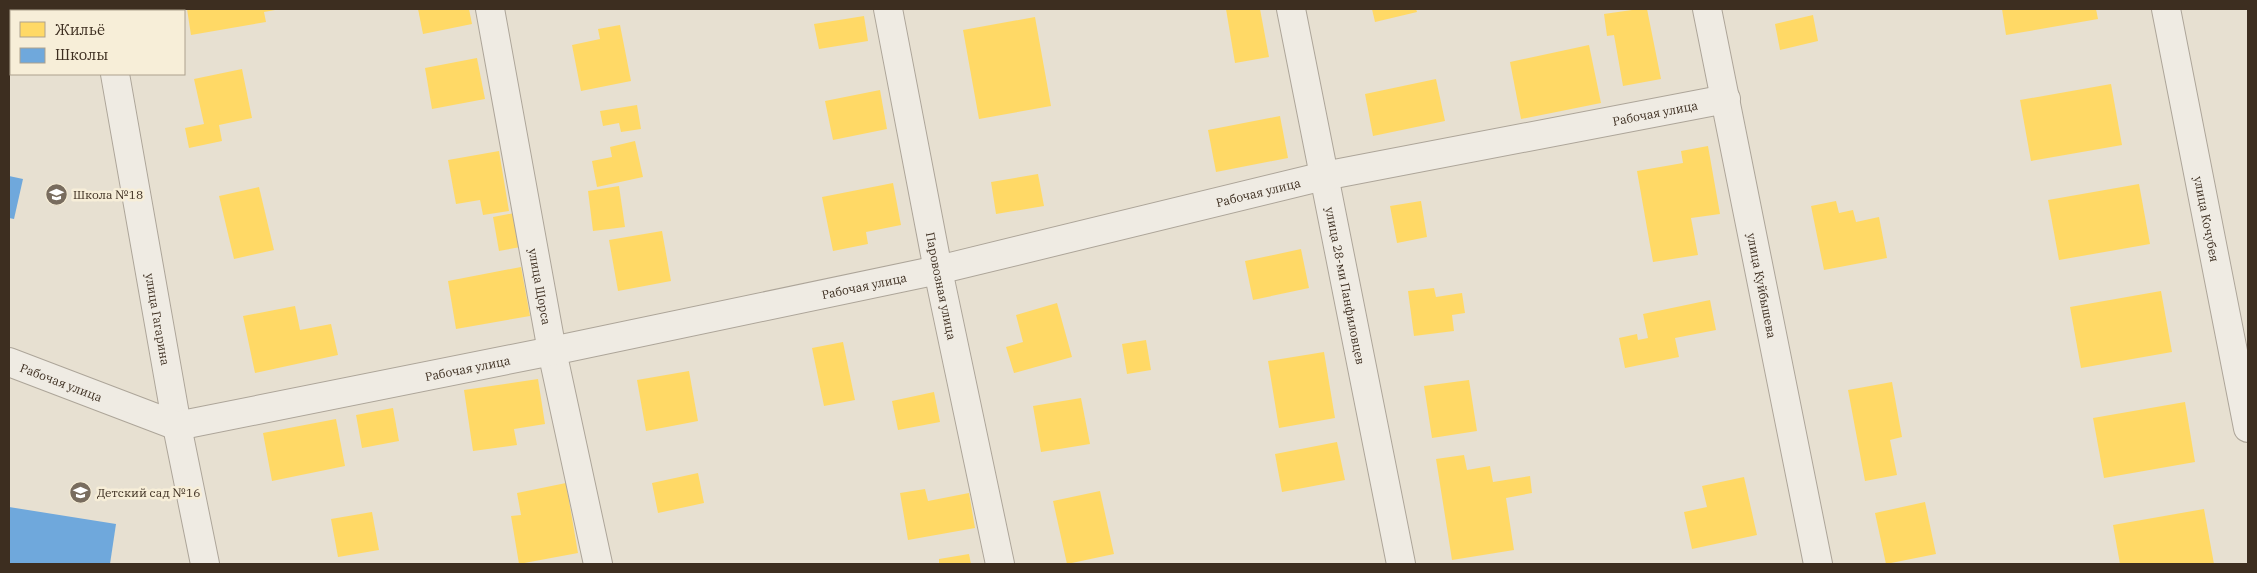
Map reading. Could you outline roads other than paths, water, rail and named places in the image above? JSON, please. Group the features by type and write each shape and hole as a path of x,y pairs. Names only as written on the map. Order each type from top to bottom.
{"street":[{"name":"улица Щорса","path":"490,9 552,351 598,564"},
{"name":"Паровозная улица","path":"888,9 938,270 1000,564"},
{"name":"улица 28-ми Панфиловцев","path":"1291,9 1401,564"},
{"name":"улица Куйбышева","path":"1706,9 1726,100 1818,564"},
{"name":"улица Кочубея","path":"2166,9 2248,428"},
{"name":"улица Гагарина","path":"115,75 177,426 205,564"},
{"name":"Рабочая улица","path":"9,362 177,426 552,351 938,270 1324,176 1726,100"}],"place":[{"name":"Школа №18","path":"57,194"},
{"name":"Детский сад №16","path":"81,492"}]}
